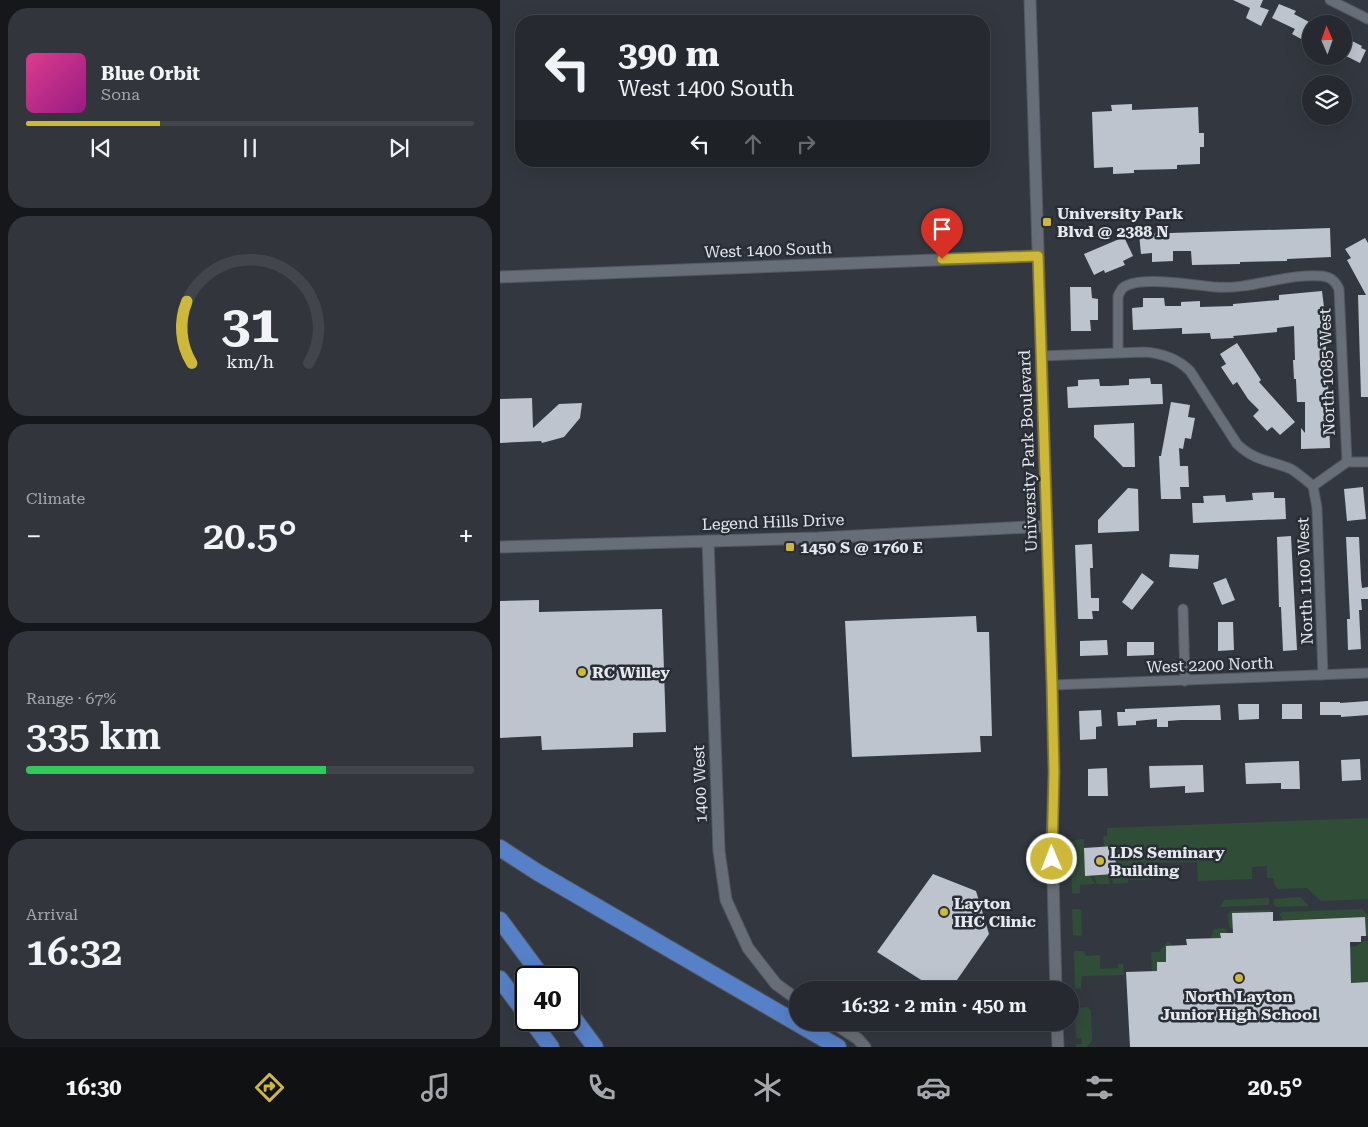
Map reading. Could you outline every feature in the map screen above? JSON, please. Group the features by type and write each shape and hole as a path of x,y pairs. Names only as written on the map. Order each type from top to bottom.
{"highway":[{"path":"500,848 537,872 838,1047"},
{"path":"500,920 534,966"},
{"path":"500,979 515,999"},
{"path":"580,1027 595,1047"},
{"path":"539,1031 551,1047"}],"street":[{"name":"University Park Boulevard","path":"1030,0 1052,685 1054,764 1052,850 1056,981"},
{"path":"1330,0 1368,19"},
{"name":"West 1400 South","path":"500,277 1038,256"},
{"name":"North 1085 West","path":"1118,353 1118,296 1122,288 1130,284 1138,282 1173,282 1218,287 1321,276 1335,281 1339,289 1346,462"},
{"path":"1042,356 1159,353 1183,363 1237,444 1265,462 1289,469 1302,476 1313,486 1346,462 1368,462"},
{"name":"North 1100 West","path":"1313,486 1317,508 1323,675"},
{"name":"Legend Hills Drive","path":"500,547 818,538 1047,526"},
{"name":"1400 West","path":"708,541 719,851 726,900 748,948 776,984 789,993"},
{"path":"1183,609 1185,681"},
{"name":"West 2200 North","path":"1052,685 1368,673"},
{"path":"846,1031 858,1039 865,1047"},
{"path":"1057,1031 1058,1047"}],"green space":[{"path":"1368,818 1368,899 1321,901 1307,888 1278,889 1274,884 1274,878 1267,878 1267,866 1252,867 1252,879 1198,881 1197,862 1158,863 1159,879 1130,880 1128,874 1114,872 1116,861 1118,861 1115,847 1104,847 1103,836 1107,836 1107,828"},
{"path":"1084,839 1085,875 1090,875 1095,884 1080,885 1080,893 1073,894 1070,842"},
{"path":"1108,874 1110,884 1097,884 1093,875"},
{"path":"1111,874 1126,876 1128,883 1113,884"},
{"path":"1300,897 1309,906 1276,907 1274,905 1274,899"},
{"path":"1269,898 1269,905 1220,907 1224,900"},
{"path":"1362,909 1368,915 1368,936 1366,936 1365,917 1283,920 1279,914 1282,912"},
{"path":"1072,910 1081,911 1082,935 1080,936 1073,935"},
{"path":"1270,910 1271,912 1233,913 1233,929 1229,927 1228,914 1231,911"},
{"path":"1224,928 1227,930 1227,933 1221,933 1221,938 1211,938 1214,929"},
{"path":"1168,941 1172,946 1166,946 1166,962 1157,962 1157,973 1152,973 1151,952 1159,952"},
{"path":"1368,941 1368,982 1351,983 1350,947"},
{"path":"1074,951 1084,951 1086,956 1100,955 1100,969 1118,968 1118,964 1123,964 1124,975 1082,976 1081,988 1079,988 1079,981 1075,981"},
{"path":"1088,1007 1091,1011 1092,1040 1087,1047 1076,1047 1076,1044 1082,1044 1081,1038 1076,1038 1076,1031 1079,1031 1079,1008"}],"building":[{"path":"1233,0 1263,0 1260,7 1269,10 1261,26 1246,18 1250,8"},
{"path":"1279,4 1296,11 1294,14 1302,18 1302,39 1292,34 1295,29 1272,18"},
{"path":"1352,41 1366,50 1360,63 1352,59"},
{"path":"1132,104 1132,110 1198,107 1199,133 1204,133 1204,147 1200,147 1200,164 1177,165 1177,169 1134,170 1134,173 1113,174 1113,167 1094,168 1092,112 1112,111 1111,105"},
{"path":"1330,228 1331,257 1287,259 1287,261 1240,262 1240,264 1192,265 1191,251 1173,251 1173,261 1152,262 1152,253 1141,254 1139,234"},
{"path":"1124,237 1133,256 1123,261 1125,265 1105,273 1104,270 1094,275 1084,254"},
{"path":"1365,238 1368,243 1368,397 1361,397 1358,295 1366,295 1347,260 1351,258 1345,249"},
{"path":"1070,287 1091,287 1092,298 1098,299 1098,320 1090,320 1091,331 1071,331"},
{"path":"1322,291 1326,323 1325,355 1330,448 1301,449 1301,428 1305,433 1305,402 1297,402 1293,360 1295,360 1294,326 1277,328 1277,332 1211,339 1210,333 1182,334 1182,328 1133,330 1132,308 1143,307 1143,298 1164,298 1165,306 1181,306 1181,302 1200,301 1200,307 1233,306 1233,304 1279,300 1279,295"},
{"path":"1237,343 1261,380 1259,382 1295,422 1280,435 1272,427 1267,431 1253,416 1259,410 1248,399 1237,382 1233,385 1221,367 1226,364 1220,354"},
{"path":"1150,378 1151,384 1162,384 1163,404 1068,408 1067,387 1078,386 1078,380 1099,379 1100,386 1111,386 1129,385 1129,379"},
{"path":"532,398 533,428 559,404 582,403 580,418 564,437 542,443 541,441 500,443 500,399"},
{"path":"1171,402 1190,405 1188,417 1195,418 1191,439 1185,438 1183,449 1179,448 1180,466 1188,466 1189,487 1180,487 1181,499 1161,499 1159,456 1161,456"},
{"path":"1134,423 1135,467 1123,467 1094,437 1094,425"},
{"path":"1363,487 1366,519 1347,521 1344,489"},
{"path":"1128,488 1138,489 1139,531 1098,533 1098,520"},
{"path":"1274,492 1274,498 1285,498 1286,519 1193,523 1192,503 1204,503 1203,496 1225,495 1226,502 1253,500 1252,493"},
{"path":"1291,536 1297,650 1283,651 1281,607 1279,607 1277,537"},
{"path":"1346,537 1359,537 1362,588 1368,587 1368,599 1361,599 1362,610 1359,610 1361,649 1348,650 1347,619 1350,619"},
{"path":"1092,544 1093,568 1090,568 1091,598 1099,598 1099,611 1092,611 1093,619 1078,619 1075,545"},
{"path":"1170,554 1199,555 1198,569 1169,567"},
{"path":"1142,573 1154,582 1132,610 1122,602"},
{"path":"1226,578 1235,600 1222,605 1213,583"},
{"name":"RC Willey","path":"539,600 539,612 662,609 666,732 633,733 633,747 542,750 541,736 500,738 500,601"},
{"path":"976,616 977,632 989,632 992,736 980,736 981,752 852,757 845,621"},
{"path":"1218,622 1233,622 1234,650 1218,651"},
{"path":"1107,640 1108,655 1080,656 1080,641"},
{"path":"1127,642 1154,642 1154,655 1127,656"},
{"path":"1368,701 1368,715 1341,717 1341,715 1320,715 1320,702"},
{"path":"1238,704 1259,704 1259,719 1239,720"},
{"path":"1282,704 1302,704 1302,719 1282,719"},
{"path":"1220,705 1221,720 1168,721 1168,727 1157,727 1157,719 1136,721 1136,725 1118,726 1117,712 1125,712 1125,709"},
{"path":"1101,710 1102,726 1096,727 1096,739 1080,740 1079,711"},
{"path":"1360,759 1361,780 1342,781 1341,760"},
{"path":"1299,761 1300,789 1281,789 1281,783 1246,784 1245,763"},
{"path":"1203,765 1204,792 1185,793 1185,786 1150,788 1149,766"},
{"path":"1107,768 1108,796 1088,796 1088,769"},
{"name":"LDS Seminary Building","path":"1115,846 1116,869 1114,869 1114,874 1085,876 1084,848"},
{"name":"Layton IHC Clinic","path":"933,874 976,891 989,934 956,981 923,981 877,952"},
{"name":"North Layton Junior High School","path":"1273,912 1273,921 1365,917 1366,936 1361,936 1361,942 1350,942 1351,983 1368,982 1368,1047 1130,1047 1126,972 1157,971 1157,962 1166,962 1166,946 1187,945 1186,939 1221,938 1220,933 1233,933 1232,913"}],"place":[{"name":"University Park Blvd @ 2388 N","path":"1047,222"},
{"name":"1450 S @ 1760 E","path":"790,547"},
{"name":"RC Willey","path":"582,672"},
{"name":"LDS Seminary Building","path":"1100,861"},
{"name":"Layton IHC Clinic","path":"944,912"},
{"name":"North Layton Junior High School","path":"1239,978"}],"route":[{"path":"942,259 1038,256 1052,685 1054,772 1052,859"}]}
